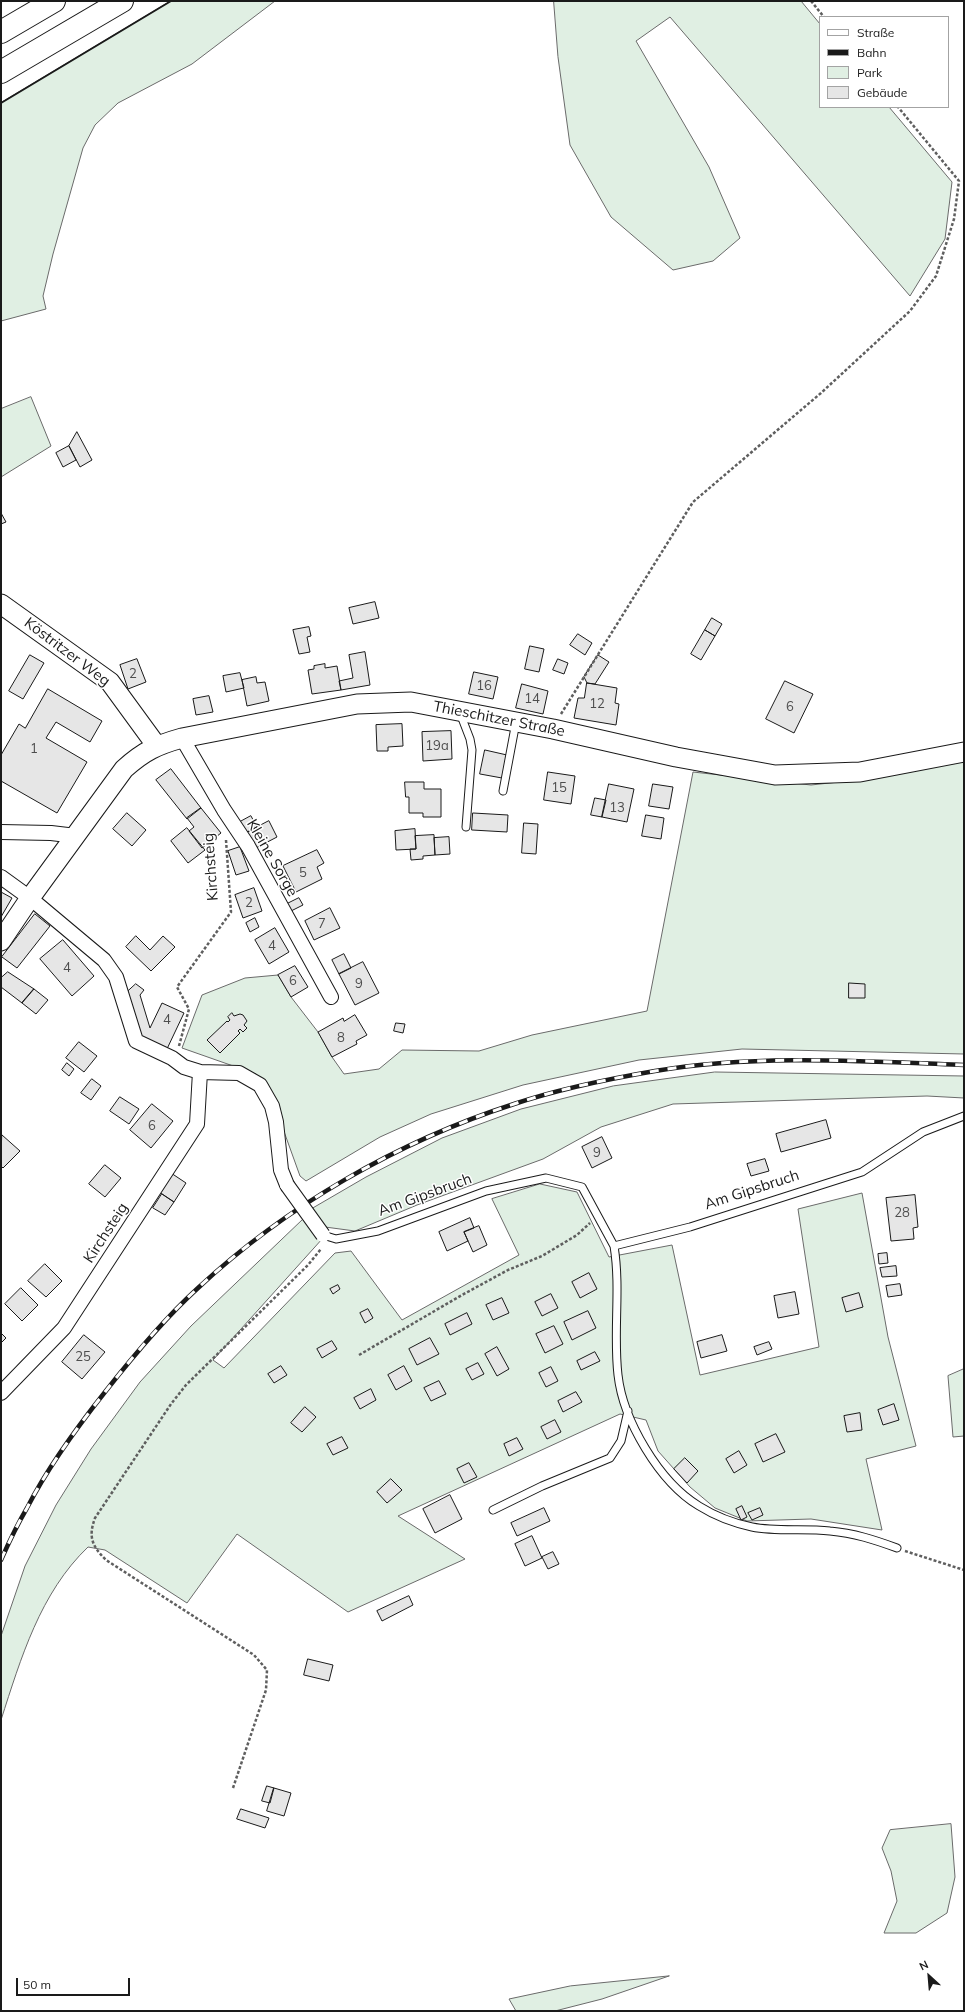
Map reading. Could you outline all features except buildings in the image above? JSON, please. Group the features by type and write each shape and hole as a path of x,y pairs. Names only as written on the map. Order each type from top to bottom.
{"highway":[{"path":"1,32 54,1"},
{"path":"1,72 122,1"}],"main road":[{"name":"Köstritzer Weg","path":"1,604 110,682 156,745"},
{"name":"Thieschitzer Straße","path":"1,941 30,898 124,769 141,754 156,745 182,738 356,704 411,702 553,729 676,757 775,775 860,772 964,752"}],"street":[{"name":"Kleine Sorge","path":"182,738 224,810 248,846 331,997"},
{"path":"1,832 51,833 76,836"},
{"path":"1,877 30,898 104,960 116,977 136,1041 172,1058 184,1067 200,1072 239,1073 260,1085 272,1106 276,1122 281,1170 287,1185 326,1236"},
{"name":"Kirchsteig","path":"1,1393 64,1328 197,1124 200,1072"}],"lane":[{"path":"459,711 470,739 472,750 466,827"},
{"path":"503,791 516,722"},
{"name":"Am Gipsbruch","path":"326,1236 336,1239 378,1231 486,1191 546,1178 582,1187 614,1246 690,1227 862,1172 923,1132 964,1116"},
{"path":"614,1246 618,1271 615,1340 618,1377 634,1426 653,1460 670,1482 698,1506 722,1518 753,1527 830,1531 859,1536 897,1548"},
{"path":"493,1510 542,1486 610,1458 621,1441 628,1411"}],"path":[{"path":"811,1 823,16"},
{"path":"553,729 587,670 693,502 821,393 910,311 936,276 954,219 959,181 899,108"},
{"name":"Kirchsteig","path":"184,1067 180,1046 189,1009 177,987 231,912 224,810"},
{"path":"359,1354 508,1270 542,1256 577,1236 598,1216"},
{"path":"233,1788 266,1690 268,1670 254,1655 106,1560 93,1543 91,1530 95,1518 171,1404 186,1385 308,1265 326,1236"},
{"path":"897,1548 964,1570"}],"green space":[{"path":"171,1 275,1 192,64 118,103 95,125 83,148 53,254 43,296 46,309 1,321 1,103"},
{"path":"554,1 801,1 819,23 819,108 890,108 952,182 945,239 910,296 670,17 636,41 709,167 740,238 713,261 673,270 611,217 570,145 558,57"},
{"path":"31,397 51,446 1,477 1,409"},
{"path":"964,760 964,1054 742,1049 639,1060 523,1085 431,1114 380,1137 306,1181 300,1176 273,1101 256,1074 182,1048 202,995 245,978 278,975 291,997 318,1032 332,1057 344,1074 379,1069 402,1050 479,1051 532,1035 647,1011 693,772 811,785 857,780"},
{"path":"715,1072 964,1076 964,1098 927,1096 673,1104 601,1127 543,1159 417,1205 355,1231 325,1227 311,1209 366,1177 442,1138 521,1109 613,1086"},
{"path":"540,1184 577,1192 609,1257 672,1245 700,1375 819,1347 798,1209 862,1193 888,1337 916,1446 866,1459 882,1530 811,1519 747,1521 715,1508 690,1487 658,1451 646,1420 620,1414 398,1516 465,1559 348,1612 237,1534 187,1603 105,1550 88,1547 71,1565 45,1606 34,1628 16,1673 1,1720 1,1636 25,1566 56,1505 91,1449 140,1382 191,1326 303,1219 323,1238 213,1360 224,1368 335,1253 351,1251 402,1320 519,1255 492,1199"},
{"path":"964,1369 964,1436 953,1437 948,1376"},
{"path":"951,1824 955,1877 947,1913 916,1933 884,1933 897,1901 891,1871 882,1848 890,1830"},
{"path":"669,1976 602,1999 555,2011 516,2011 509,1999 570,1986"}],"railway":[{"path":"1,1560 16,1527 63,1448 116,1378 173,1312 232,1258 268,1230 346,1179 387,1157 428,1137 471,1119 514,1104 584,1085 655,1071 731,1062 809,1060 964,1065"}],"wall":[{"path":"1,103 171,1"}]}
